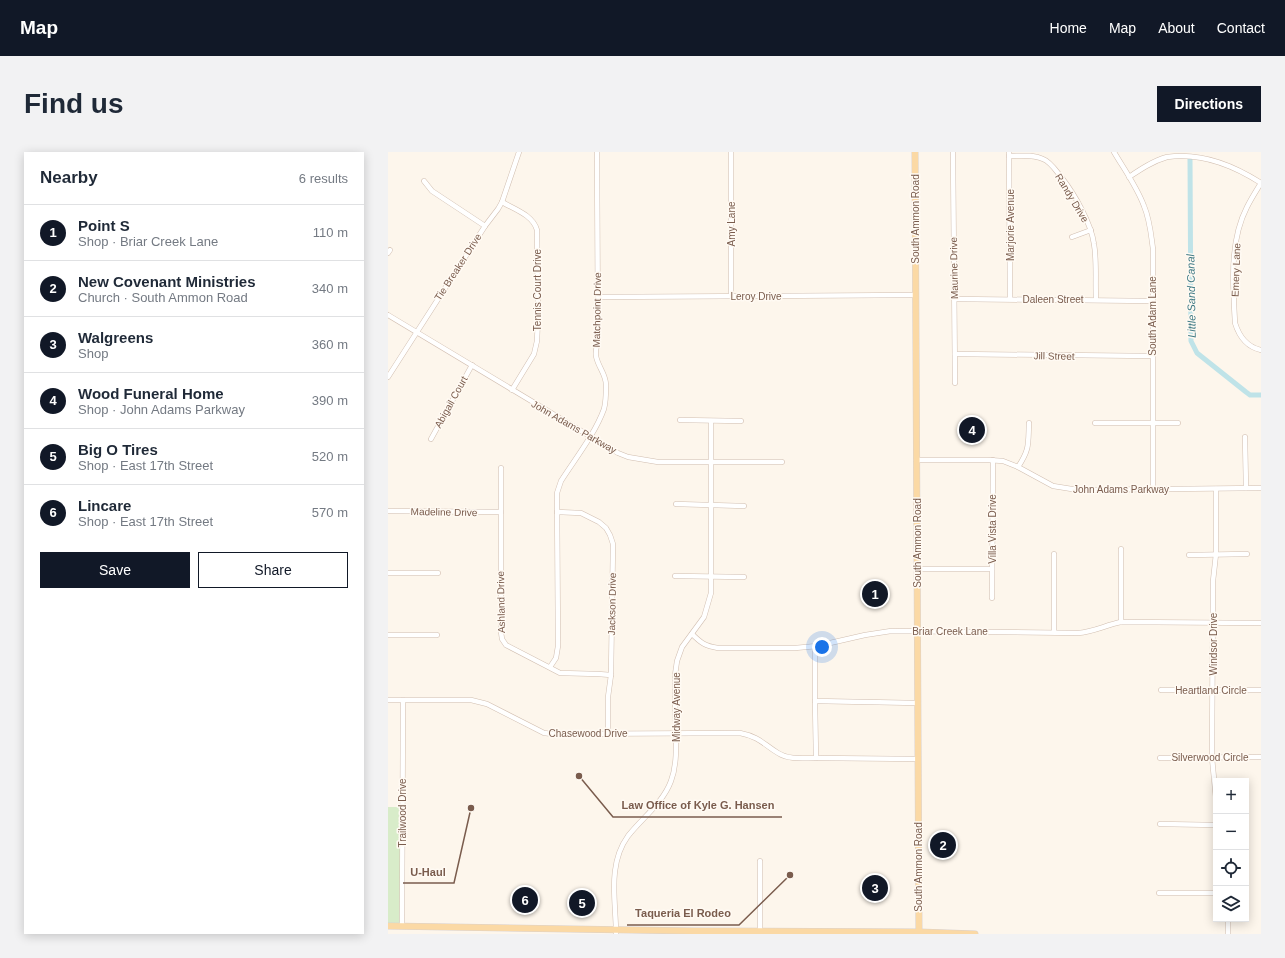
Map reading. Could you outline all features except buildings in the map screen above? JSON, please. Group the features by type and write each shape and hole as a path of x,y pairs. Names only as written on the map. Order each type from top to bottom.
{"main road":[{"name":"South Ammon Road","path":"915,152 919,933"},
{"path":"388,926 616,932 760,931 794,933 975,934"}],"street":[{"name":"Tie Breaker Drive","path":"388,378 416,332 485,226 498,209 502,202 519,152"},
{"name":"Matchpoint Drive","path":"550,667 556,658 558,646 557,493 561,481 590,436 604,409 606,392 605,374 596,357 598,341 598,152"},
{"name":"Amy Lane","path":"731,152 732,296"},
{"name":"Maurine Drive","path":"953,152 955,383"},
{"name":"South Adam Lane","path":"1114,152 1144,206 1153,249 1152,356 1154,489"},
{"name":"Randy Drive","path":"1009,154 1045,159 1051,164 1065,182 1083,212 1091,230 1094,243 1096,299"},
{"name":"Marjorie Avenue","path":"1009,154 1010,299"},
{"path":"1129,177 1152,163 1168,156 1197,154 1214,158 1243,171 1261,183"},
{"path":"424,181 432,191 485,226"},
{"name":"Emery Lane","path":"1261,183 1246,208 1236,241 1234,258 1235,323 1238,331 1248,344 1261,350"},
{"name":"Tennis Court Drive","path":"502,202 528,217 535,225 537,230 537,341 534,354 512,390"},
{"path":"1072,237 1091,230"},
{"name":"Leroy Drive","path":"598,297 915,295"},
{"name":"Daleen Street","path":"954,299 1096,299 1152,301"},
{"name":"John Adams Parkway","path":"388,315 618,453 636,459 658,462 782,462"},
{"name":"Jill Street","path":"955,354 1152,356"},
{"name":"Abigail Court","path":"431,439 472,365"},
{"path":"680,420 741,421"},
{"name":"Midway Avenue","path":"616,932 614,920 614,873 618,853 628,836 664,796 671,783 676,764 675,675 677,661 682,647 704,617 711,593 711,421"},
{"path":"1018,468 1026,455 1028,448 1029,423"},
{"path":"1095,423 1178,423"},
{"path":"1245,437 1246,488"},
{"name":"John Adams Parkway","path":"916,460 1002,461 1053,486 1078,490 1261,488"},
{"name":"Villa Vista Drive","path":"992,460 992,598"},
{"name":"Ashland Drive","path":"501,468 500,632 502,639 506,645 560,673 612,675"},
{"name":"Windsor Drive","path":"1214,778 1212,758 1213,581 1216,554 1216,489"},
{"path":"676,504 744,506"},
{"name":"Madeline Drive","path":"388,511 501,512"},
{"name":"Jackson Drive","path":"557,512 581,513 599,522 606,528 613,544 612,675 608,697 608,734"},
{"path":"1121,548 1121,622"},
{"path":"1054,554 1054,632"},
{"path":"1189,555 1247,554"},
{"path":"917,569 992,569"},
{"path":"388,573 438,573"},
{"path":"675,576 744,577"},
{"name":"Briar Creek Lane","path":"692,634 701,643 708,647 795,648 815,646 890,631 1089,632 1121,622 1261,623"},
{"path":"388,635 436,635"},
{"path":"815,646 816,758"},
{"name":"Heartland Circle","path":"1161,690 1261,690"},
{"name":"Chasewood Drive","path":"388,700 475,701 486,704 544,733 552,734 740,733 759,739 778,754 794,758 918,759"},
{"name":"Trailwood Drive","path":"402,926 403,700"},
{"path":"815,702 917,703"},
{"name":"Silverwood Circle","path":"1160,758 1261,757"},
{"path":"1160,824 1213,825"},
{"path":"760,861 760,931"},
{"path":"1159,893 1213,893"},
{"path":"1228,922 1228,934"},
{"path":"464,927 464,934"}],"green space":[{"path":"388,807 402,807 402,926 388,926"}],"waterway":[{"name":"Little Sand Canal","path":"1190,159 1191,341 1197,353 1246,392 1250,395 1261,395"}],"place":[{"name":"Wood Funeral Home","path":"972,430"},
{"name":"Point S","path":"875,594"},
{"name":"Law Office of Kyle G. Hansen","path":"579,776"},
{"name":"U-Haul","path":"471,808"},
{"name":"New Covenant Ministries","path":"943,845"},
{"name":"Taqueria El Rodeo","path":"790,875"},
{"name":"Walgreens","path":"875,888"},
{"name":"Lincare","path":"525,900"},
{"name":"Big O Tires","path":"582,903"}]}
